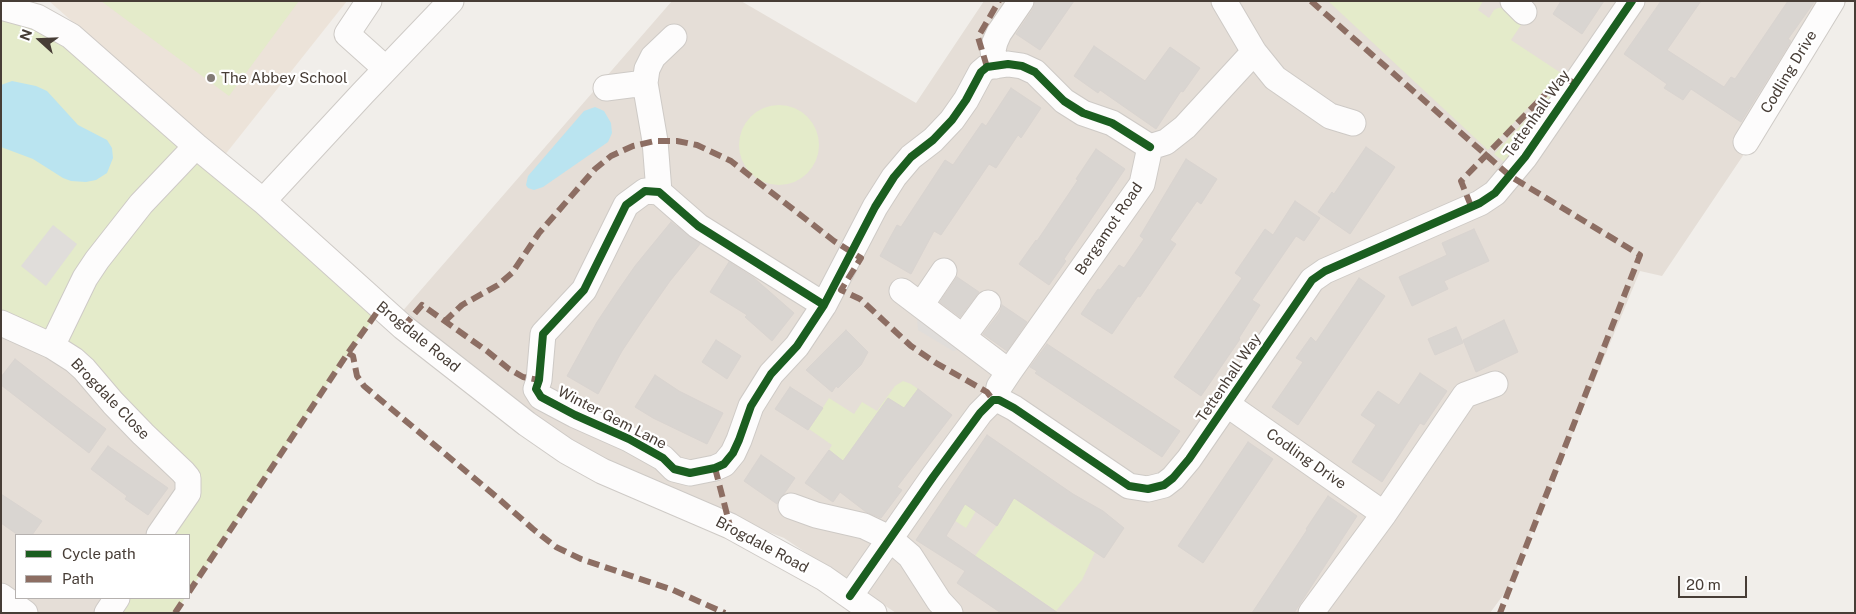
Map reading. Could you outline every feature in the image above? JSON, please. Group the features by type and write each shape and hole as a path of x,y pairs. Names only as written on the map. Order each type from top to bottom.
{"street":[{"path":"369,1 347,34 386,69"},
{"path":"263,201 451,1"},
{"path":"1021,1 995,42 993,50 994,66 1008,64 1022,66 1035,72 1064,101 1083,113 1112,123 1150,147 1166,142 1185,127 1254,52"},
{"path":"1224,1 1254,52 1275,78 1330,116 1353,123"},
{"name":"Tettenhall Way","path":"997,400 1014,408 1121,482 1138,488 1148,489 1164,485 1173,478 1189,459 1228,405 1312,280 1325,271 1480,203 1495,193 1525,157 1632,1"},
{"name":"Codling Drive","path":"1746,142 1832,1"},
{"name":"Brogdale Road","path":"1,7 36,17 71,36 196,146 263,201 403,327 526,424 566,451 602,470 730,526 807,568 874,613"},
{"path":"674,38 653,57 647,69 645,83 654,141 659,192 698,226 824,304"},
{"name":"Winter Gem Lane","path":"659,192 644,191 626,205 587,285 543,334 539,380 536,389 541,397 575,415 629,439 663,458 674,469 690,474 724,464 733,453 751,406 771,374 797,346 824,304 875,207 894,177 911,157 933,140 952,120 966,100 971,87 981,72 994,66"},
{"path":"606,88 645,83"},
{"path":"52,346 85,278 97,260 142,204 196,146"},
{"name":"Bergamot Road","path":"997,400 999,387 1009,372 1142,184 1150,147"},
{"path":"944,271 912,298 1009,372"},
{"path":"964,337 988,302"},
{"name":"Brogdale Close","path":"1,324 52,346 84,369 142,434 188,478 188,493 160,534"},
{"path":"1312,613 1384,514 1466,395 1495,384"},
{"path":"850,596 889,538 984,408 992,400 997,400"},
{"name":"Codling Drive","path":"1228,405 1384,514"},
{"path":"791,506 816,515 864,526 889,538 910,556 939,600 950,613"},
{"path":"1,596 25,613"},
{"path":"107,613 116,599"}],"shaded area":[{"name":"The Abbey School","path":"49,1 347,1 224,156"},
{"path":"672,1 741,1 916,103 984,1 1847,1 1662,276 1640,271 1509,587 1490,613 896,613 784,538 723,514 577,445 555,432 400,314"},
{"path":"53,225 77,244 46,286 21,266"},
{"path":"917,318 965,348 953,351 918,330"},
{"path":"1,323 52,346 183,472 159,534 15,534 15,599 116,599 107,613 1,613"}],"green space":[{"path":"101,1 299,1 229,96"},
{"path":"1328,1 1483,1 1478,10 1489,18 1494,10 1503,8 1523,22 1511,40 1561,73 1488,150"},
{"path":"1,7 37,17 376,315 348,353 190,590 190,534 160,534 188,493 113,403 1,323"},
{"path":"1562,81 1507,164 1494,154"},
{"path":"779,105 794,108 807,117 816,130 819,145 816,160 807,173 794,182 779,185 764,182 751,173 742,160 739,145 742,130 751,117 764,108"},
{"path":"903,381 918,389 907,404 921,415 845,463 829,450 832,445 809,429 829,398 854,414 862,402 877,411 895,386"},
{"path":"1013,454 1040,471 1019,501 1052,525 1095,552 1082,580 1056,611 975,556 1003,517 981,503"},
{"path":"948,492 976,511 966,528 937,509"},
{"path":"116,599 184,599 175,613 107,613"}],"water":[{"path":"12,81 36,86 47,91 78,125 107,140 112,148 113,158 107,173 96,180 86,182 71,181 33,159 1,147 1,85"},
{"path":"595,107 604,111 611,123 612,133 608,142 543,187 534,190 528,188 526,185 528,176 584,111"}],"building":[{"path":"1035,1 1074,1 1040,50 1016,34 1033,9"},
{"path":"1561,1 1604,1 1582,34 1553,14"},
{"path":"1661,1 1701,1 1667,50 1724,87 1731,77 1735,79 1788,1 1815,1 1788,39 1791,41 1741,122 1691,89 1683,100 1664,88 1667,84 1624,54"},
{"path":"1094,46 1145,81 1170,47 1200,68 1183,92 1181,91 1156,129 1100,90 1098,93 1074,76"},
{"path":"1011,88 1041,108 1021,138 1018,135 996,168 989,164 941,235 934,231 911,274 880,256 897,225 901,227 945,160 953,165 982,123 986,126"},
{"path":"1366,147 1395,167 1350,234 1318,212 1332,192 1334,194"},
{"path":"1096,149 1125,169 1064,259 1066,261 1049,285 1019,264 1037,241 1078,180 1076,179"},
{"path":"1186,159 1217,179 1201,204 1197,201 1170,240 1176,244 1112,334 1081,314 1098,289 1100,290 1119,265 1124,268 1144,239 1140,236"},
{"path":"1295,201 1320,218 1304,241 1296,236 1252,300 1260,305 1240,339 1201,396 1174,377 1242,278 1235,273 1265,229 1273,235"},
{"path":"671,222 700,244 670,281 642,321 622,351 598,394 567,376 597,322 617,292 635,266"},
{"path":"1474,229 1489,261 1444,281 1448,289 1412,306 1399,277 1447,255 1442,243"},
{"path":"729,262 754,278 794,313 772,341 745,317 747,315 710,292"},
{"path":"957,277 979,292 960,317 940,302"},
{"path":"1359,278 1385,296 1298,425 1272,407 1303,362 1296,358 1311,337 1316,342"},
{"path":"1002,305 1027,322 1007,351 983,334 1000,312"},
{"path":"1504,320 1518,352 1476,372 1463,340"},
{"path":"1456,327 1463,343 1435,355 1428,339"},
{"path":"846,330 868,352 861,365 838,388 836,386 832,392 806,370"},
{"path":"716,340 741,356 727,379 702,362"},
{"path":"1047,344 1180,431 1162,457 1035,373 1037,371 1030,367"},
{"path":"15,359 106,429 89,453 1,385 1,377"},
{"path":"1420,373 1447,391 1424,425 1420,423 1382,482 1352,462 1376,425 1361,415 1378,391 1399,405"},
{"path":"655,375 679,391 723,413 707,444 653,418 635,407"},
{"path":"790,387 823,408 808,430 775,409"},
{"path":"918,389 952,415 897,487 902,490 881,518 866,512 840,492 833,502 805,483 829,450 843,461 888,398 904,408"},
{"path":"987,435 1073,494 1103,511 1124,528 1104,558 1014,498 997,526 965,504 946,536 1058,613 1001,613 957,583 965,571 916,540"},
{"path":"1248,442 1273,459 1203,563 1178,546"},
{"path":"108,446 168,488 148,515 125,499 127,496 91,469"},
{"path":"761,455 795,478 777,504 744,481"},
{"path":"1,494 42,521 33,534 17,534 1,523"},
{"path":"1328,496 1357,516 1294,613 1252,613 1307,530"}],"marked path":[{"path":"987,67 978,37 999,1"},
{"path":"1311,1 1510,176 1640,255 1500,613"},
{"path":"1471,206 1461,181 1563,76 1575,84"},
{"path":"444,322 462,305 498,285 512,273 539,233 595,169 611,156 633,146 655,141 677,141 697,145 731,161 834,241 861,258 841,290 860,299 911,346 936,363 987,392 993,400"},
{"path":"403,327 422,305 509,369 523,377 539,380"},
{"path":"190,590 380,308"},
{"path":"348,353 353,356 357,376 364,386 556,547 581,559 673,590 725,613"},
{"path":"715,468 730,526"},
{"path":"175,613 184,599"}],"cycle path":[{"path":"850,596 933,477 980,413 993,400 999,400 1014,408 1129,486 1148,489 1164,485 1173,478 1189,459 1312,280 1325,271 1480,203 1495,193 1525,157 1632,1"},
{"path":"824,305 698,226 659,192 645,191 626,205 584,290 543,334 539,380 536,389 541,397 575,415 629,439 663,458 674,469 690,473 715,468 724,464 733,453 751,406 771,374 797,346 824,305 875,207 894,177 911,157 933,140 952,120 966,100 981,72 987,67 1008,64 1022,66 1035,72 1064,101 1083,113 1112,123 1150,147"}],"place":[{"name":"The Abbey School","path":"211,78"}]}
